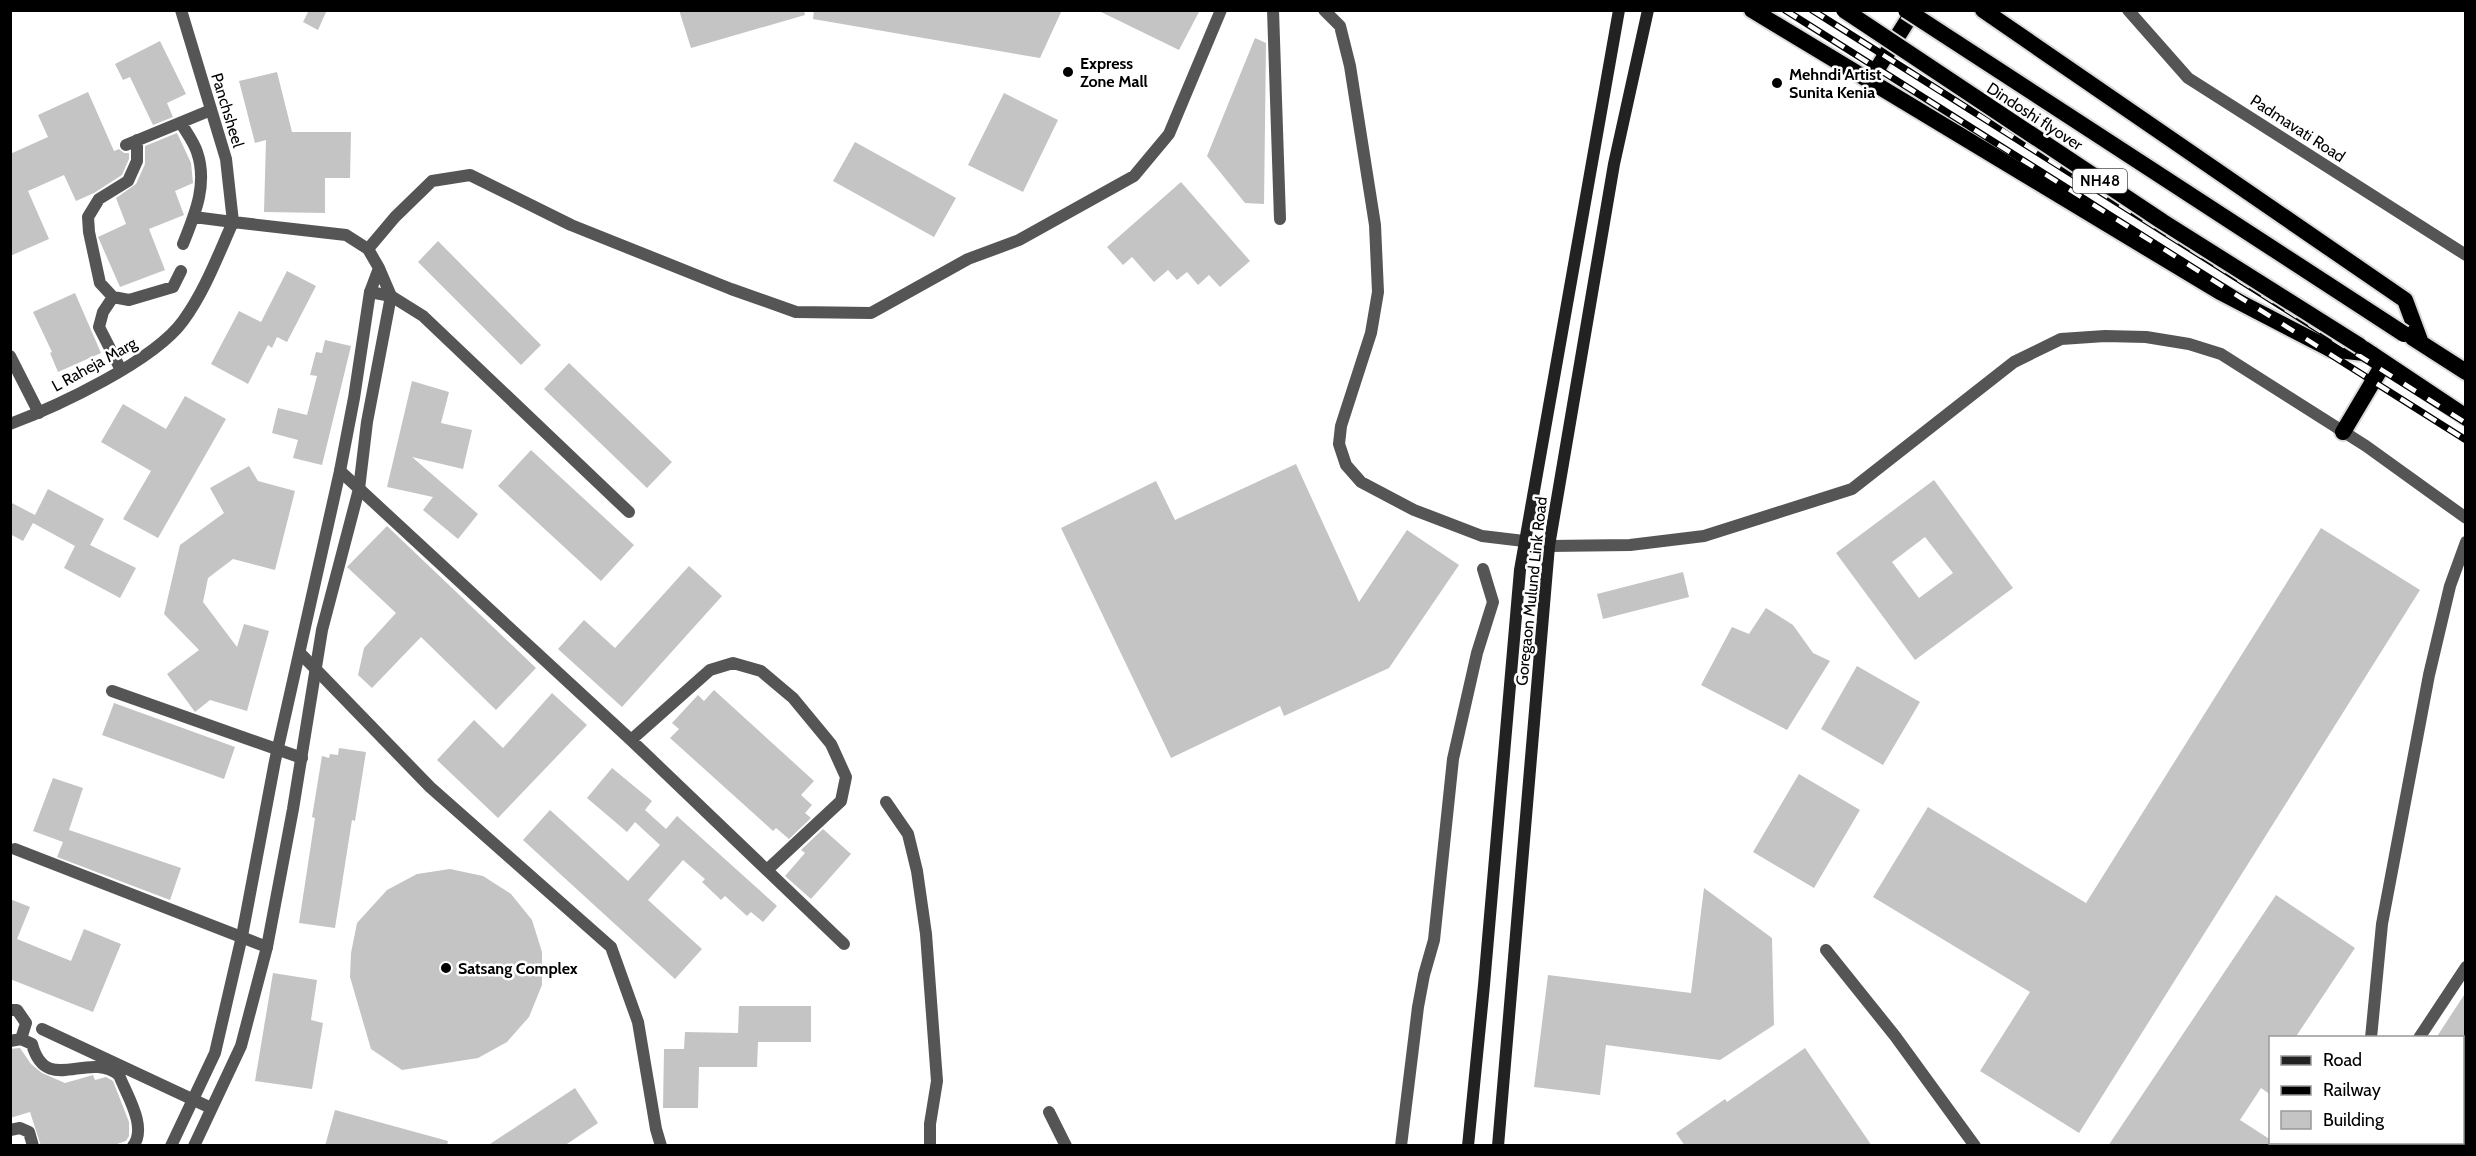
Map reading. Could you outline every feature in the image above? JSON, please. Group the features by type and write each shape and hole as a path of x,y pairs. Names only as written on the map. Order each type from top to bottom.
{"highway":[{"path":"1752,10 2220,292 2330,349 2372,354 2343,432"},
{"name":"Dindoshi flyover","path":"1844,10 2163,222 2372,354"},
{"name":"Dindoshi flyover","path":"1906,10 2421,343"},
{"path":"1869,82 1914,10"},
{"path":"1983,10 2405,300 2421,343"},
{"name":"NH48","path":"2421,343 2466,372"},
{"name":"NH48","path":"2372,354 2466,417"}],"main road":[{"name":"Goregaon Mulund Link Road","path":"1468,1146 1524,541 1618,10"},
{"name":"Goregaon Mulund Link Road","path":"1498,1146 1549,546 1614,165 1648,10"}],"street":[{"name":"Panchsheel","path":"181,10 226,159 233,222"},
{"path":"368,249 395,217 432,181 470,175 571,225 796,312 872,313 968,259 1019,240 1134,176 1169,134 1221,10"},
{"path":"1273,10 1280,219"},
{"path":"1324,10 1340,26 1350,66 1375,225 1378,292 1371,333 1341,426 1339,444 1346,465 1361,482 1413,510 1482,536 1524,541"},
{"name":"Padmavati Road","path":"2128,10 2188,78 2466,255"},
{"path":"181,271 173,287 129,300 112,297 100,283 88,217 99,199 128,182 137,161 132,143 211,110"},
{"path":"181,123 197,151 202,187 194,217 183,244"},
{"path":"194,217 346,235 368,249 391,296 367,422 359,489 322,630 302,758 267,946 241,1046 194,1146"},
{"name":"L Raheja Marg","path":"10,424 39,413 146,356 182,322 204,285 233,222"},
{"path":"171,1146 216,1053 242,936 278,750 340,471 370,292 379,268"},
{"path":"370,292 391,296 423,316 629,512"},
{"path":"112,297 103,312 99,327 121,370"},
{"path":"1549,546 1630,545 1704,536 1852,489 2014,362 2061,339 2105,336 2146,337 2189,344 2221,354 2343,432 2466,518"},
{"path":"10,356 39,413"},
{"path":"340,471 631,740 844,944"},
{"path":"2371,1036 2384,912 2429,675 2450,586 2466,542"},
{"path":"1401,1146 1420,996 1434,940 1454,759 1474,664 1493,602 1483,569"},
{"path":"300,653 430,787 611,946 638,1022 656,1129 661,1146"},
{"path":"631,740 710,670 733,663 761,671 793,698 831,744 846,777 841,801 767,870"},
{"path":"112,691 302,758"},
{"path":"886,802 908,834 917,871 926,934 937,1081 930,1124 930,1146"},
{"path":"15,849 267,946"},
{"path":"1826,950 1895,1036 1975,1146"},
{"path":"2420,1036 2466,967"},
{"path":"10,1010 17,1010 26,1023 16,1040 32,1044 35,1058 42,1065 58,1072 91,1066 112,1070 119,1075 139,1126 138,1136 133,1146"},
{"path":"42,1029 211,1108"},
{"path":"1049,1112 1066,1146"},
{"path":"10,1130 20,1128 29,1132 33,1146"}],"building":[{"path":"309,10 327,10 318,30 303,22"},
{"path":"679,10 804,10 805,15 691,48"},
{"path":"814,10 1062,10 1040,58 813,19"},
{"path":"1097,10 1200,10 1179,50"},
{"path":"1255,38 1266,43 1264,204 1245,203 1207,156"},
{"path":"160,41 186,94 167,103 173,117 153,125 130,77 123,80 115,64"},
{"path":"277,72 292,132 351,132 350,178 325,178 325,213 264,212 266,140 255,143 239,81"},
{"path":"88,92 114,151 119,149 124,153 129,153 129,159 122,175 94,193 76,201 64,175 28,191 49,239 10,256 10,154 48,137 38,115"},
{"path":"1004,93 1058,120 1023,192 968,165"},
{"path":"177,133 191,163 193,183 175,191 184,215 149,229 165,270 120,287 98,237 126,224 116,198 136,184 145,164 145,146"},
{"path":"855,142 956,198 934,237 833,181"},
{"path":"1181,182 1250,261 1220,287 1209,275 1198,285 1187,272 1177,280 1168,270 1154,282 1132,257 1123,265 1107,247"},
{"path":"438,241 541,345 521,365 418,262"},
{"path":"287,271 316,286 287,342 277,337 272,348 268,345 248,384 211,364 239,311 261,322"},
{"path":"75,293 101,353 58,372 50,353 52,352 33,312"},
{"path":"325,340 351,346 322,465 293,458 298,440 272,433 278,408 307,415 317,376 310,375 316,352 322,353"},
{"path":"569,363 672,462 647,488 544,389"},
{"path":"412,381 449,392 441,423 472,430 463,469 412,457 478,514 458,539 423,510 433,497 387,487"},
{"path":"185,396 226,419 158,538 123,519 151,471 101,442 123,404 166,429"},
{"path":"531,450 634,545 601,581 498,486"},
{"path":"1296,464 1359,602 1407,530 1459,565 1389,668 1284,716 1280,706 1171,758 1061,528 1156,481 1175,520"},
{"path":"249,466 258,481 295,491 275,570 233,559 208,578 203,602 237,647 244,624 269,631 247,711 210,700 195,712 167,674 199,650 164,614 180,545 224,513 210,488"},
{"path":"1934,480 2013,588 1915,660 1836,553","holes":["1925,537 1953,573 1919,598 1892,562"]},
{"path":"48,489 104,519 90,545 136,568 120,598 64,568 75,546 33,523 23,541 10,534 10,502 35,515"},
{"path":"387,526 536,668 496,710 421,637 372,688 358,675 364,648 396,613 347,567"},
{"path":"2321,528 2420,590 2079,1133 1980,1071 2030,992 1873,897 1928,807 2086,903"},
{"path":"689,566 722,596 622,707 558,649 584,620 615,648"},
{"path":"1683,572 1689,597 1603,619 1597,594"},
{"path":"1766,608 1793,625 1813,653 1830,661 1787,730 1701,685 1732,627 1749,634"},
{"path":"1857,666 1920,702 1883,765 1821,729"},
{"path":"714,690 814,781 801,795 812,805 805,813 811,818 789,839 776,828 773,831 670,738 679,729 672,723 698,695 704,701"},
{"path":"552,693 587,725 498,818 437,760 474,720 503,748"},
{"path":"114,703 235,747 224,779 102,735"},
{"path":"339,748 366,752 355,821 352,820 335,928 299,923 322,756 329,758 330,754 338,755"},
{"path":"612,768 652,801 645,810 666,829 677,816 777,906 763,922 751,912 747,916 725,896 721,900 702,882 705,879 683,860 648,900 702,949 675,979 523,840 550,810 628,881 660,845 635,822 627,832 587,798"},
{"path":"1799,774 1860,810 1814,888 1753,852"},
{"path":"53,778 83,788 69,830 181,868 170,900 57,857 63,842 33,831"},
{"path":"823,829 851,854 811,899 785,876 805,853 801,850"},
{"name":"Satsang Complex","path":"450,869 483,876 511,894 532,920 542,952 542,985 529,1017 507,1042 478,1058 402,1070 371,1049 350,977 351,953 357,923 387,890 417,874"},
{"path":"1704,888 1772,938 1774,1025 1720,1060 1606,1045 1600,1095 1534,1087 1548,975 1691,993"},
{"path":"2276,895 2355,948 2296,1036 2269,1036 2269,1094 2261,1088 2240,1120 2269,1139 2269,1144 2279,1146 2108,1146"},
{"path":"10,899 30,907 17,939 71,961 84,929 121,944 93,1012 10,979"},
{"path":"273,973 317,980 311,1020 323,1023 312,1089 255,1081"},
{"path":"2466,992 2466,1038 2464,1036 2437,1036"},
{"path":"739,1006 811,1006 811,1042 758,1042 757,1067 699,1067 698,1108 663,1108 664,1049 684,1049 685,1032 738,1033"},
{"path":"20,1048 31,1064 42,1073 65,1083 93,1075 95,1080 106,1077 113,1081 129,1122 129,1136 126,1141 111,1146 41,1146 30,1112 10,1118 10,1049"},
{"path":"1805,1048 1872,1146 1685,1146 1676,1133 1725,1099 1727,1102"},
{"path":"575,1088 598,1123 564,1146 487,1146"},
{"path":"335,1110 448,1141 447,1146 325,1146"}],"railway":[{"path":"1785,10 2466,440"},
{"path":"1812,10 2466,423"}],"place":[{"name":"Express Zone Mall","path":"1068,72"},
{"name":"Mehndi Artist Sunita Kenia","path":"1777,83"},
{"name":"Satsang Complex","path":"446,968"}]}
